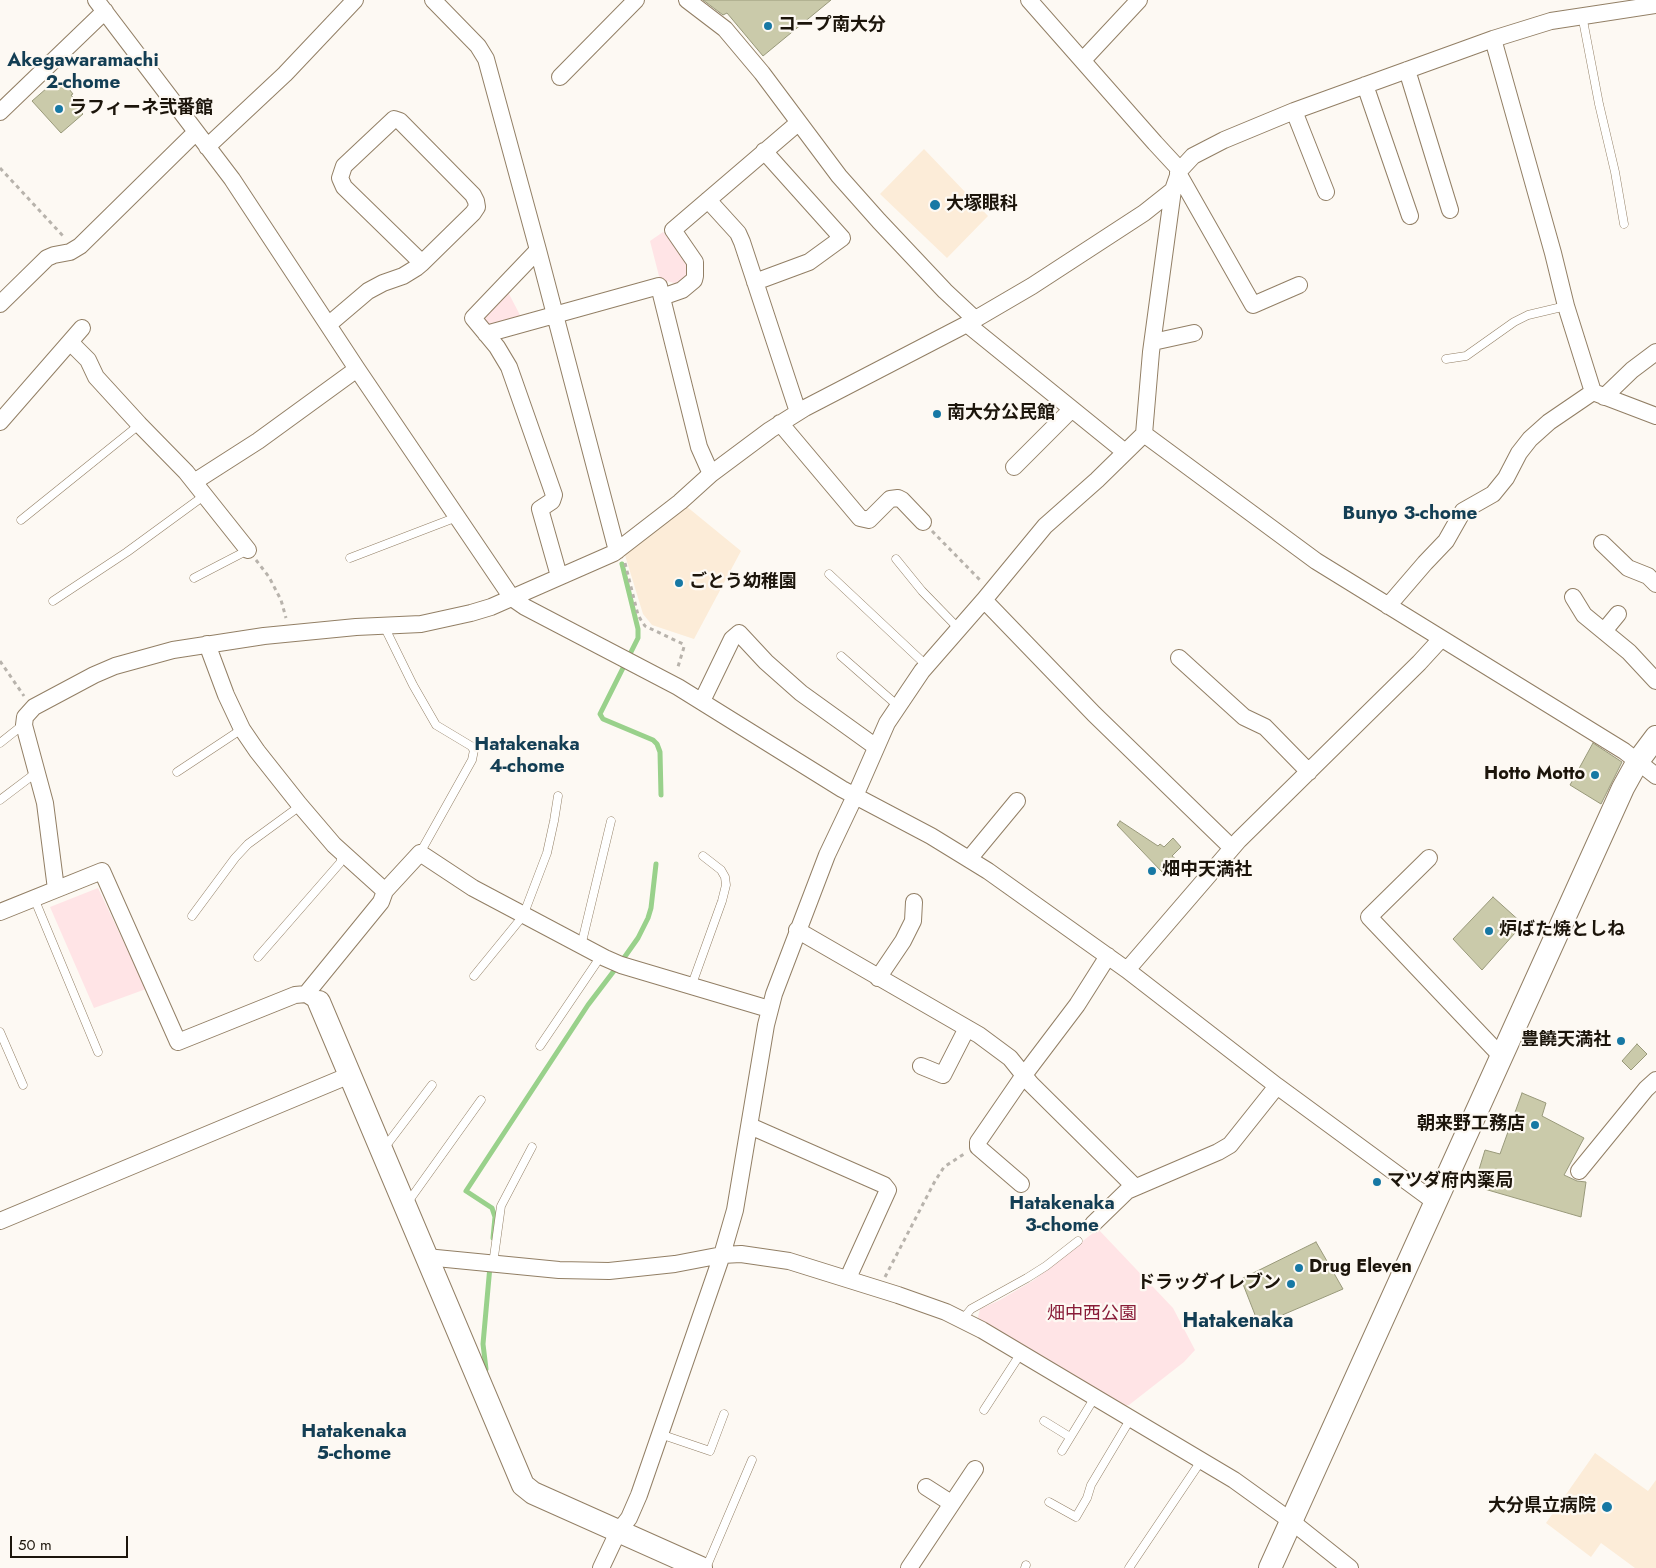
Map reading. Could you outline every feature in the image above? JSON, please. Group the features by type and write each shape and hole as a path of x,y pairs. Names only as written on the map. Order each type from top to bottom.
{"street":[{"path":"207,146 285,74 355,0"},
{"path":"433,0 478,46 486,59 619,549"},
{"path":"560,77 636,0"},
{"path":"687,0 725,29 762,73 862,203 946,291 971,321 1072,410 1125,452"},
{"path":"1029,0 1179,171 1253,305 1299,285"},
{"path":"1083,60 1139,0"},
{"path":"601,1568 618,1532 629,1518 636,1502 722,1255 734,1210 769,1010 797,930 827,855 887,723 926,665 988,596 1045,526 1144,434 1153,342 1173,190 1179,171 1194,156 1211,146 1294,111 1493,39 1551,21 1619,5 1656,5"},
{"path":"0,112 100,6 242,193 328,326 512,598 542,616 673,685 814,772 969,859 1108,956 1276,1086 1435,1202"},
{"path":"1493,39 1566,306 1598,394 1656,416"},
{"path":"1407,70 1450,210"},
{"path":"1365,85 1410,216"},
{"path":"1294,111 1326,192"},
{"path":"328,326 368,291 403,276 422,263 473,213 477,205 473,195 400,121 394,119 344,166 340,178 344,187 422,263"},
{"path":"662,296 682,290 694,280 696,268 695,262 672,230 798,122"},
{"path":"0,304 47,258 75,250 196,132"},
{"path":"755,282 809,262 842,238 764,151"},
{"path":"56,889 46,803 24,723 25,717 33,708 87,678 115,666 173,650 289,633 408,626 439,621 481,610 512,598 619,549 680,502 711,474 798,412 971,321 1032,286 1144,213 1173,190"},
{"path":"708,200 738,233 742,242 798,412"},
{"path":"538,250 473,318 509,366 554,495 552,501 541,508 540,512 559,576"},
{"path":"486,334 659,286 699,447 711,474"},
{"path":"0,422 82,328"},
{"path":"1153,342 1194,333"},
{"path":"70,342 88,360 96,377 194,482 248,550"},
{"path":"1388,606 1425,562 1446,541 1463,511 1493,494 1506,478 1519,453 1530,439 1549,422 1598,394 1656,352"},
{"path":"194,482 258,441 357,369"},
{"path":"1014,467 1072,410"},
{"path":"780,424 860,518 869,520 890,499 898,498 924,522"},
{"path":"1144,434 1316,561 1638,761 1656,776"},
{"path":"1602,543 1628,568 1648,576 1656,584"},
{"path":"988,596 1094,714 1232,848"},
{"path":"1573,597 1584,615 1629,652 1656,681"},
{"path":"1604,631 1618,614"},
{"path":"702,702 732,639 739,633 766,662 801,693 876,747"},
{"path":"1127,970 1232,848 1441,639"},
{"path":"207,644 226,695 242,729 274,775 342,852 385,891"},
{"path":"1179,658 1244,717 1265,727 1309,772"},
{"path":"1270,1568 1623,788 1638,761 1656,737"},
{"path":"969,859 1018,801"},
{"path":"313,998 381,902 385,891 420,853 474,888 580,947 621,965 769,1010"},
{"path":"1428,858 1368,917 1501,1056"},
{"path":"0,912 102,871 178,1042 295,995 313,998"},
{"path":"878,978 904,941 913,921 914,902"},
{"path":"797,930 979,1035 1010,1058 1031,1084 1135,1187"},
{"path":"1021,1184 978,1147 978,1142 1024,1075 1077,1005 1108,956"},
{"path":"313,998 350,1075 523,1485 533,1493 701,1568"},
{"path":"921,1066 943,1075 967,1028"},
{"path":"0,1221 350,1075"},
{"path":"1579,1171 1646,1089 1656,1080"},
{"path":"1093,1224 1127,1191 1218,1152 1230,1144 1276,1086"},
{"path":"750,1126 884,1185 888,1190 848,1278"},
{"path":"426,1257 559,1270 609,1270 675,1264 722,1255 741,1254 789,1260 880,1288 921,1302 962,1320 1095,1397 1234,1480 1291,1521 1350,1568"},
{"path":"909,1568 951,1502 975,1469"},
{"path":"926,1487 951,1502"}],"lane":[{"path":"1582,15 1624,224"},
{"path":"1446,359 1466,356 1514,322 1528,315 1566,306"},
{"path":"21,520 139,425"},
{"path":"53,601 205,496"},
{"path":"350,558 457,517"},
{"path":"194,578 248,550"},
{"path":"896,559 922,592 959,629"},
{"path":"829,574 926,665"},
{"path":"384,626 413,685 436,724 472,746 474,750 468,768 420,853"},
{"path":"841,656 898,706"},
{"path":"0,743 24,723"},
{"path":"177,772 242,729"},
{"path":"0,800 38,772"},
{"path":"474,976 523,916 546,853 558,796"},
{"path":"192,916 248,844 300,806"},
{"path":"580,947 611,821"},
{"path":"258,957 340,863 342,852"},
{"path":"691,987 726,885 721,870 703,856"},
{"path":"34,898 98,1052"},
{"path":"540,1046 601,956"},
{"path":"0,1032 22,1085"},
{"path":"382,1151 432,1085"},
{"path":"405,1207 481,1100"},
{"path":"493,1264 501,1206 532,1148"},
{"path":"962,1320 971,1309 1046,1266 1078,1241"},
{"path":"984,1410 1021,1353"},
{"path":"1062,1451 1095,1397"},
{"path":"660,1434 710,1451 724,1414"},
{"path":"1048,1502 1076,1517 1087,1498 1091,1486 1130,1418"},
{"path":"1044,1421 1070,1437"},
{"path":"706,1568 752,1460"},
{"path":"1130,1568 1201,1461"}],"path":[{"path":"0,168 75,250"},
{"path":"924,522 988,596"},
{"path":"619,549 638,615 645,626 683,644 684,647 673,685"},
{"path":"248,550 269,577 283,607 289,633"},
{"path":"0,661 33,708"},
{"path":"880,1288 893,1260 944,1167 958,1159 978,1142"}],"shaded area":[{"name":"大塚眼科","path":"924,149 988,216 947,258 880,194"},
{"name":"ごとう幼稚園","path":"686,506 741,551 694,639 652,625 643,614 624,552"},
{"name":"大分県立病院","path":"1595,1453 1648,1491 1656,1480 1656,1568 1635,1568 1601,1543 1591,1557 1546,1523"}],"green space":[{"path":"663,232 688,263 688,277 678,284 662,280 659,276 650,241"},
{"path":"508,292 521,317 490,325 482,317"},
{"path":"98,888 146,989 94,1008 50,907"},
{"name":"畑中西公園","path":"1098,1229 1173,1308 1195,1350 1184,1362 1129,1405 1124,1406 979,1320 978,1317 980,1309 1000,1300 1034,1280"}],"building":[{"name":"コープ南大分","path":"703,0 831,0 763,56 727,13 723,15"},
{"name":"ラフィーネ弐番館","path":"55,81 61,87 65,84 76,101 73,104 83,114 61,133 32,101"},
{"path":"1593,743 1622,762 1601,804 1570,785"},
{"path":"1120,821 1158,846 1160,844 1164,847 1173,838 1181,847 1172,856 1176,859 1162,872 1117,825"},
{"name":"炉ばた焼としね","path":"1493,897 1523,924 1482,970 1453,939"},
{"path":"1637,1044 1647,1054 1631,1070 1622,1061"},
{"path":"1522,1093 1546,1103 1542,1116 1584,1138 1564,1175 1577,1181 1586,1182 1581,1217 1474,1186 1485,1150 1500,1154"},
{"name":"ドラッグイレブン","path":"1316,1242 1343,1289 1259,1325 1241,1279"}],"waterway":[{"path":"622,564 638,629 638,638 600,714 603,719 653,740 657,744 660,752 661,795"},
{"path":"493,1238 495,1217 492,1208 466,1191 588,1005 638,938 651,908 656,864"},
{"path":"486,1369 483,1344 490,1266"}],"place":[{"name":"コープ南大分","path":"768,26"},
{"name":"ラフィーネ弐番館","path":"59,109"},
{"name":"大塚眼科","path":"935,205"},
{"name":"南大分公民館","path":"937,414"},
{"name":"ごとう幼稚園","path":"679,583"},
{"name":"Hotto Motto","path":"1595,775"},
{"name":"畑中天満社","path":"1152,871"},
{"name":"炉ばた焼としね","path":"1489,931"},
{"name":"豊饒天満社","path":"1621,1041"},
{"name":"朝来野工務店","path":"1535,1125"},
{"name":"マツダ府内薬局","path":"1377,1182"},
{"name":"Drug Eleven","path":"1299,1268"},
{"name":"ドラッグイレブン","path":"1291,1284"},
{"name":"大分県立病院","path":"1607,1507"}],"district":[{"name":"Akegawaramachi 2-chome","path":"83,72"},
{"name":"Bunyo 3-chome","path":"1410,514"},
{"name":"Hatakenaka 4-chome","path":"527,756"},
{"name":"Hatakenaka 3-chome","path":"1062,1215"},
{"name":"Hatakenaka","path":"1238,1322"},
{"name":"Hatakenaka 5-chome","path":"354,1443"}]}
